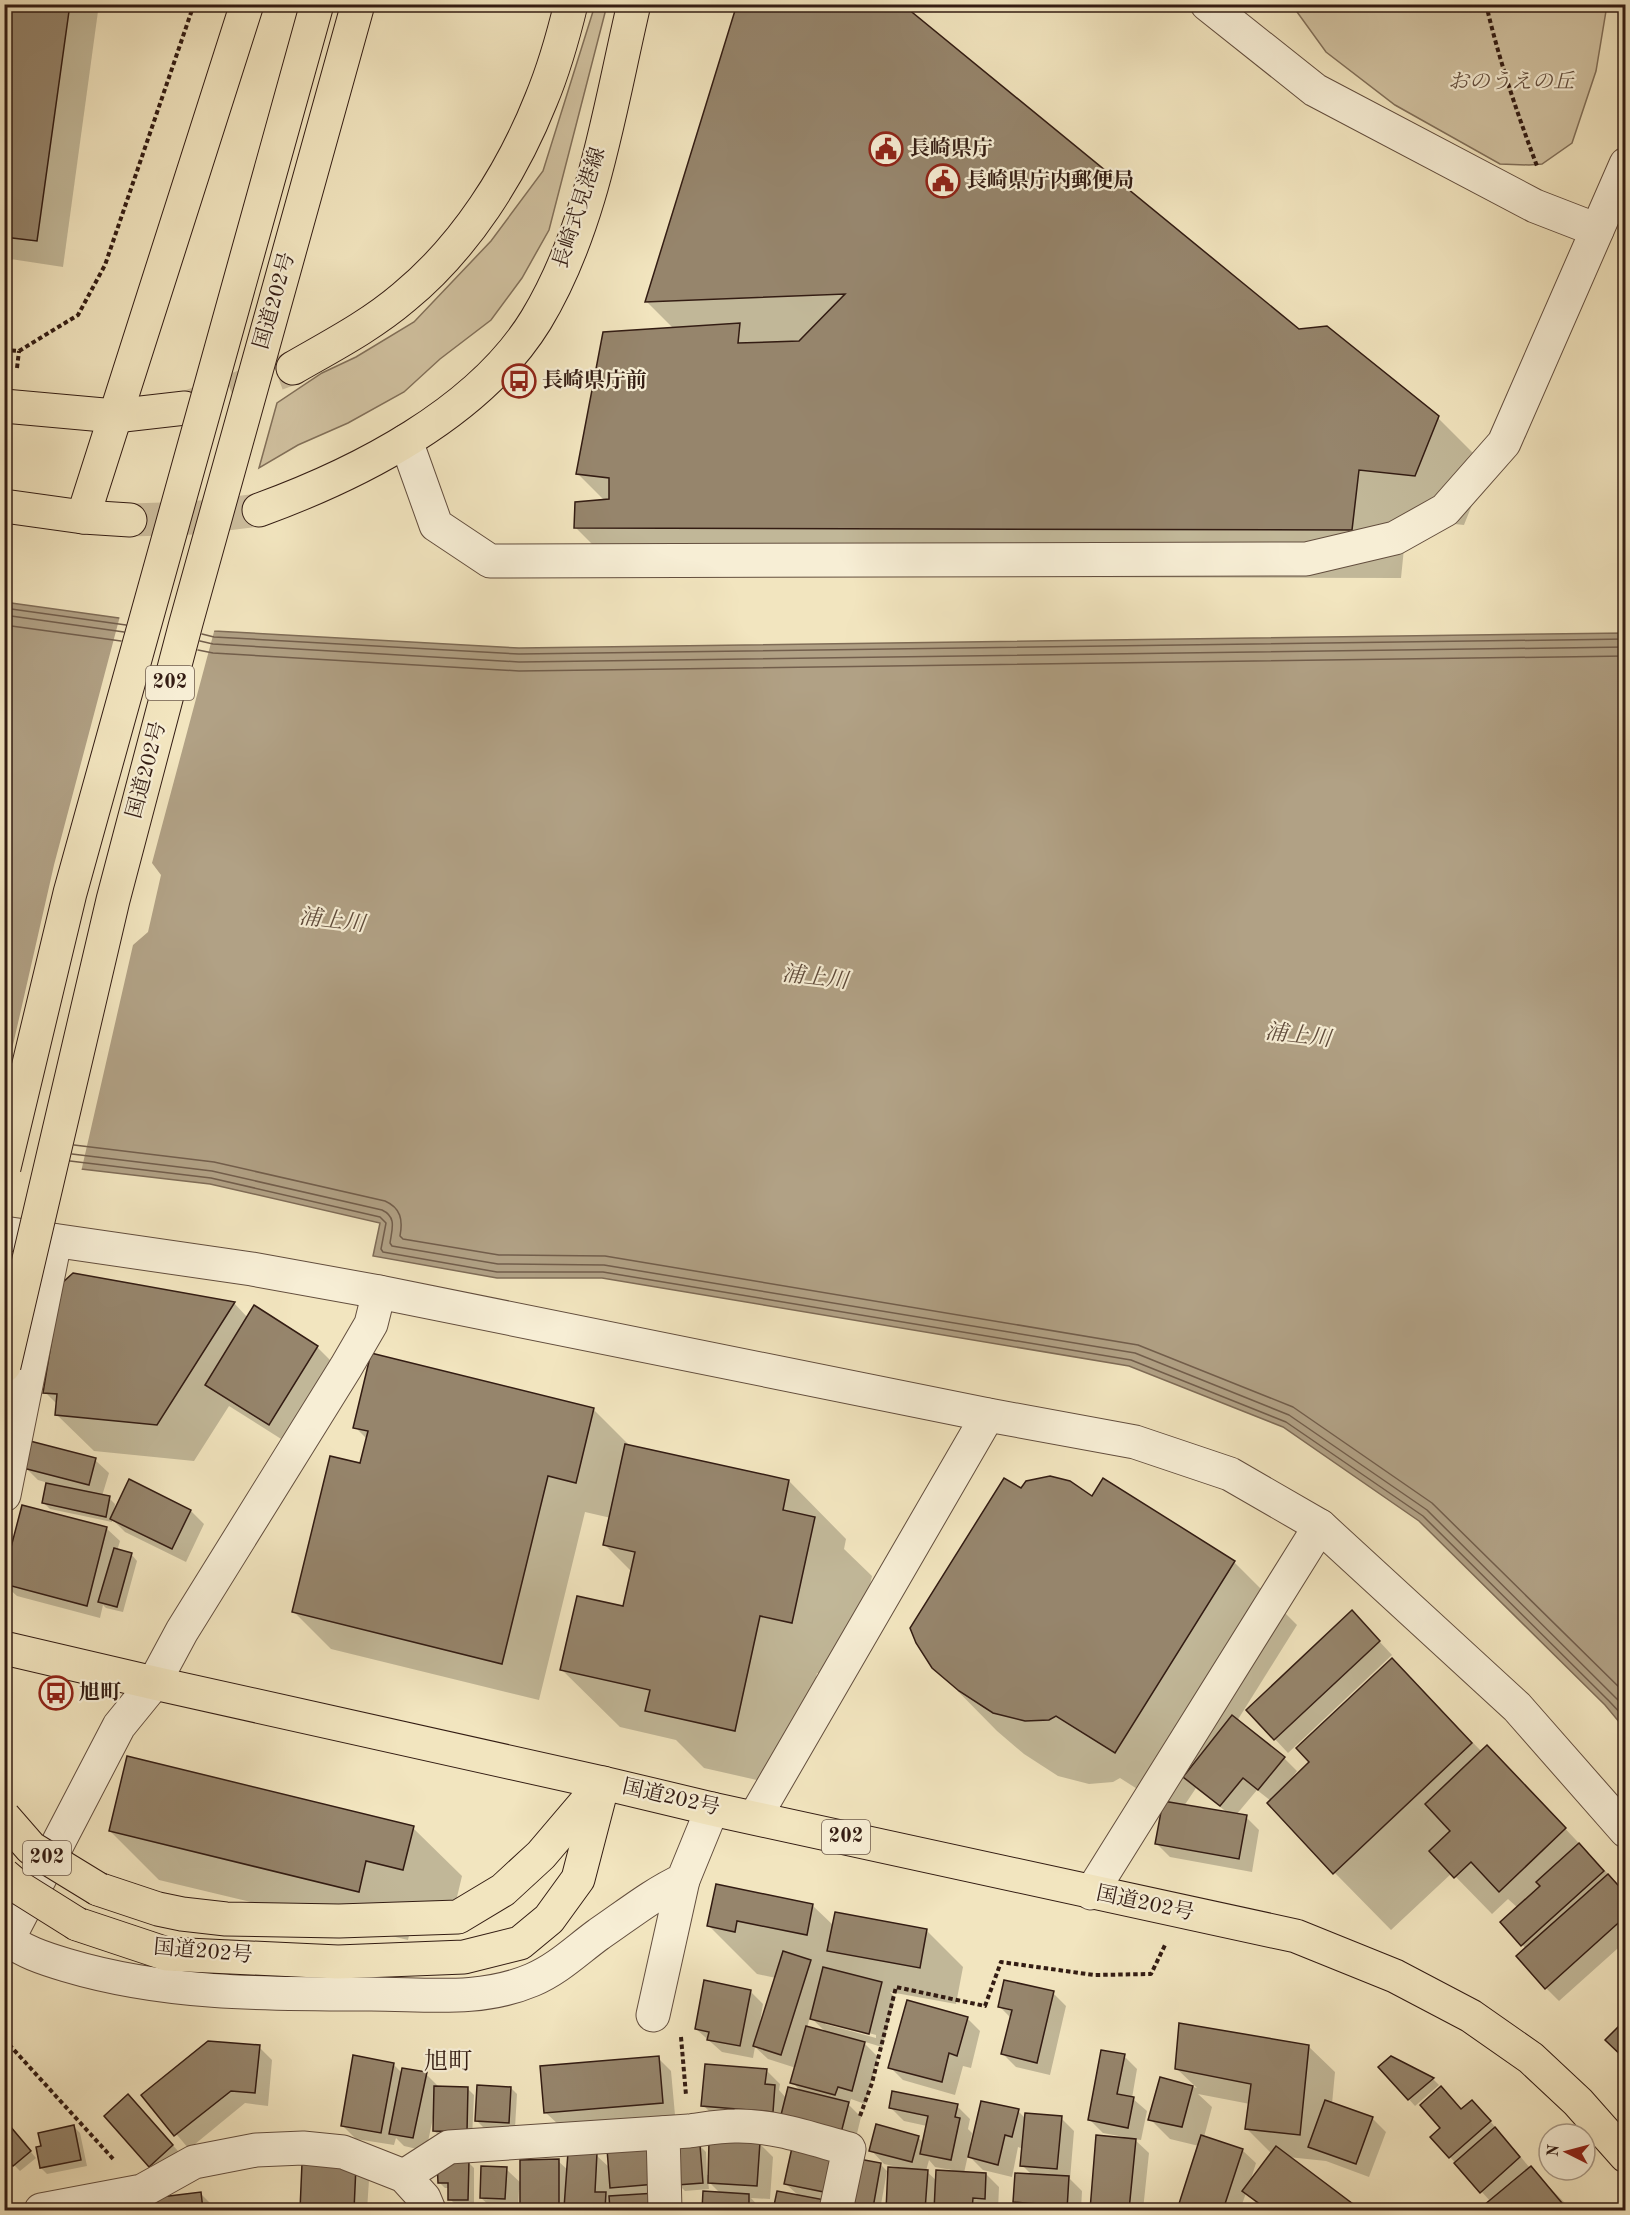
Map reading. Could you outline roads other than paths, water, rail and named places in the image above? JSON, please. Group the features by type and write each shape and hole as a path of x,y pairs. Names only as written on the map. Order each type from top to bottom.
{"main road":[{"path":"83,517 247,4"},
{"name":"国道202号","path":"4,1168 70,893 317,4"},
{"name":"国道202号","path":"4,1366 113,900 186,623 358,4"},
{"path":"293,368 356,333 405,297 441,261 478,216 514,158 541,100 571,4"},
{"name":"長崎式見港線","path":"259,510 323,485 406,441 456,406 488,379 536,321 569,254 591,187 634,4"},
{"path":"6,422 115,416 185,408"},
{"path":"4,506 83,517 129,520"},
{"name":"国道202号","path":"4,1648 603,1782 712,1809 1296,1936 1395,1976 1471,2016 1531,2058 1578,2102 1626,2156"},
{"name":"国道202号","path":"4,1817 31,1848 98,1889 158,1909 226,1919 339,1921 458,1917 503,1890 541,1855 603,1782"},
{"name":"国道202号","path":"4,1875 18,1887 77,1924 167,1954 338,1962 464,1957 520,1942 549,1919 578,1879 603,1782"}],"street":[{"path":"1207,4 1316,90 1535,206 1597,230"},
{"path":"406,441 436,525 490,561 1306,559 1395,538 1445,510 1504,443 1626,164"},
{"path":"4,1233 252,1269 379,1292 988,1415 1135,1442 1230,1474 1320,1526 1517,1707 1626,1831"},
{"path":"4,1495 55,1241"},
{"path":"379,1292 370,1324 346,1367 182,1631 154,1683 118,1726 6,1941 42,1958 150,1985 234,1993 458,1996 493,1992 533,1979 567,1960 657,1892 683,1880"},
{"path":"755,1817 988,1415"},
{"path":"1091,1893 1320,1526"},
{"path":"653,2015 683,1880 712,1809"},
{"path":"404,2176 449,2147 663,2133 723,2126 750,2127 797,2135 849,2149 836,2211"},
{"path":"663,2133 665,2211"},
{"path":"41,2211 143,2201 194,2162 256,2150 303,2148 343,2152 404,2176 424,2198 429,2211"}],"water":[{"name":"浦上川","path":"4,602 119,618 146,619 162,624 186,623 214,631 519,648 1625,633 1625,1729 1605,1705 1419,1521 1283,1427 1129,1366 602,1278 497,1278 373,1256 380,1223 210,1184 81,1169 5,1157"}],"tunnel":[{"path":"185,408 293,368"},
{"path":"130,520 193,518 259,510"}],"place":[{"name":"長崎県庁","path":"886,149"},
{"name":"長崎県庁内郵便局","path":"943,181"},
{"name":"長崎県庁前","path":"519,381"},
{"name":"旭町","path":"56,1693"}],"district":[{"name":"旭町","path":"448,2063"}],"park label":[{"name":"おのうえの丘","path":"1511,82"}]}
